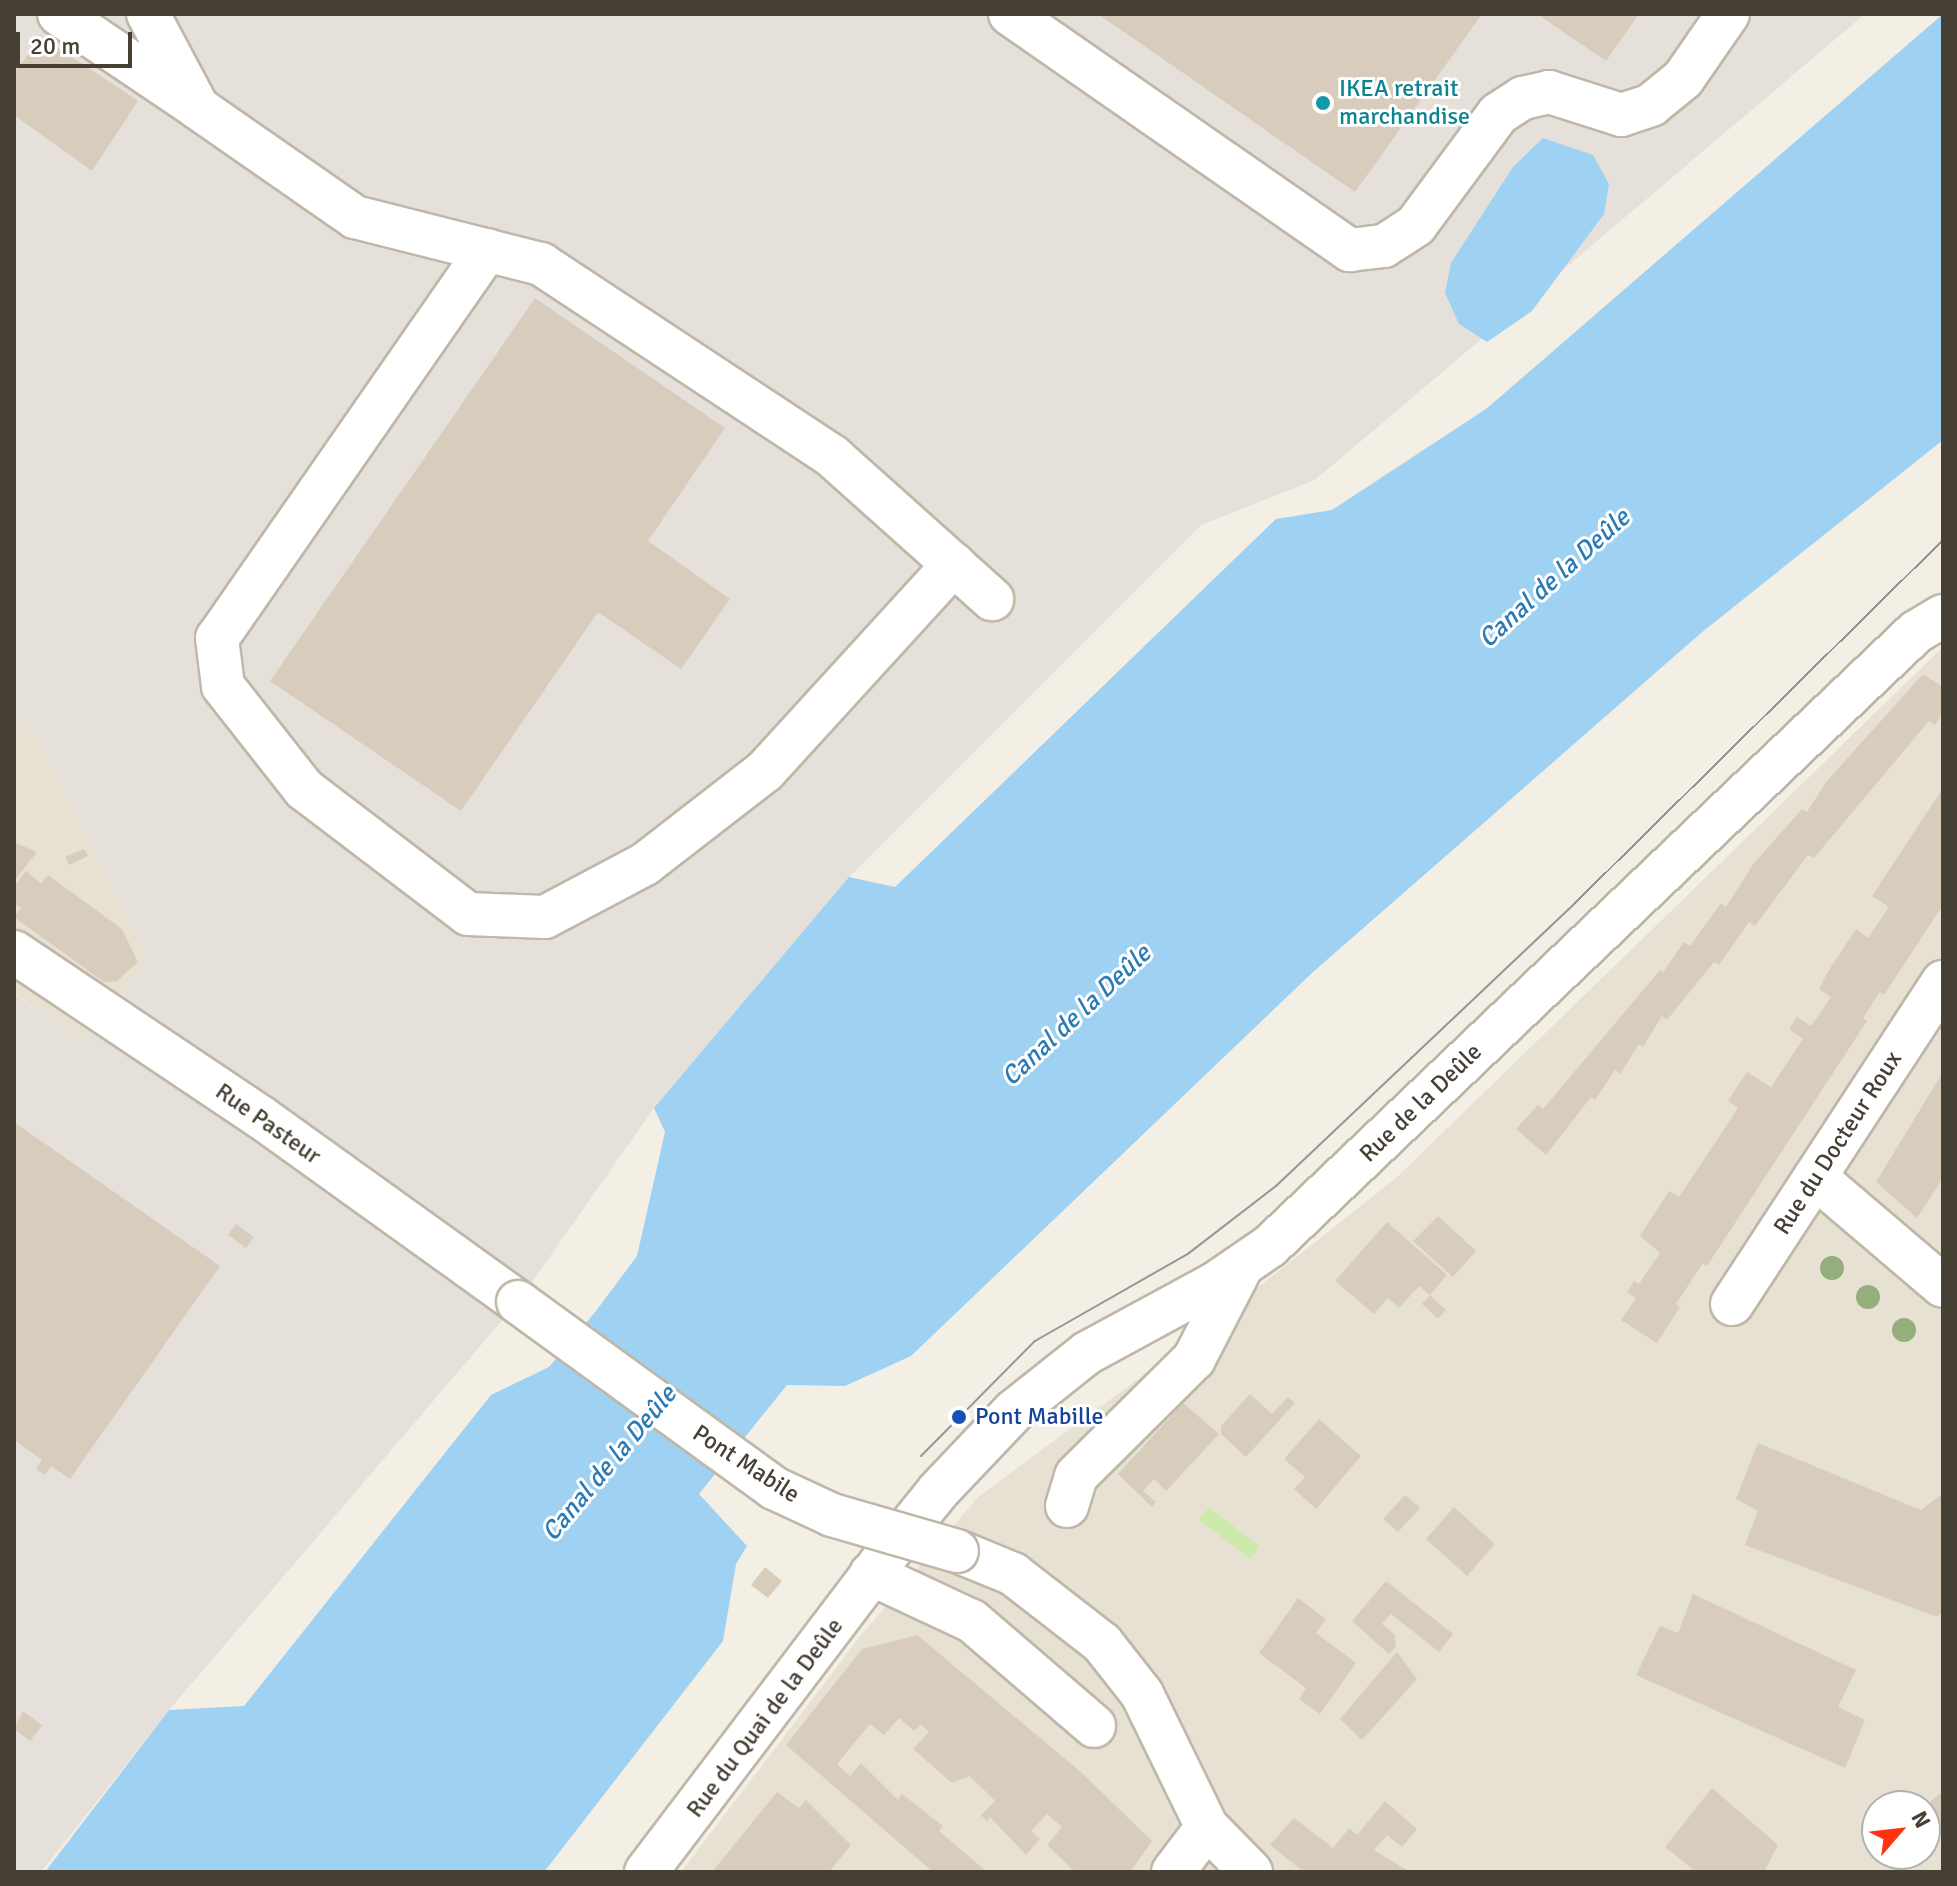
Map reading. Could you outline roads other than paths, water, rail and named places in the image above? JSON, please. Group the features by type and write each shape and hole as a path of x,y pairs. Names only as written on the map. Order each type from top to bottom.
{"street":[{"path":"59,14 355,217 541,264 832,456 992,599"},
{"path":"148,14 198,108"},
{"path":"1010,14 1350,250 1384,246 1416,225 1498,114 1523,98 1549,92 1621,115 1651,105 1683,79 1728,14"},
{"path":"487,250 217,638 223,686 304,789 468,914 545,917 645,864 765,771 954,564"},
{"name":"Rue de la Deûle","path":"876,1568 977,1448 1049,1380 1124,1330 1241,1268 1299,1220 1916,632 1943,616"},
{"name":"Rue Pasteur","path":"14,952 262,1118 518,1302"},
{"name":"Rue du Docteur Roux","path":"1732,1304 1943,982"},
{"path":"1815,1177 1943,1286"},
{"path":"1067,1506 1076,1476 1194,1359 1241,1268"},
{"name":"Pont Mabile","path":"518,1302 774,1488 832,1515 957,1551 1022,1580 1102,1643 1142,1694 1207,1827 1251,1872"},
{"path":"876,1568 972,1621 1094,1726"},
{"name":"Rue du Quai de la Deûle","path":"646,1872 876,1568"},
{"path":"1173,1872 1207,1827"}],"water":[{"name":"Canal de la Deûle","path":"1943,14 1943,440 1701,633 1313,972 911,1356 845,1386 787,1385 699,1494 747,1546 736,1564 723,1641 544,1872 45,1872 169,1710 244,1706 491,1395 549,1367 596,1311 637,1256 665,1132 654,1108 849,877 895,887 1276,519 1332,510 1486,409"},
{"path":"1543,138 1593,155 1609,184 1604,214 1532,311 1487,342 1459,324 1445,293 1451,263 1513,167"}],"tram line":[{"path":"921,1456 1035,1341 1189,1253 1276,1186 1574,904 1943,540"}],"place":[{"name":"IKEA retrait marchandise","path":"1323,103"},
{"name":"Pont Mabille","path":"959,1417"}]}
